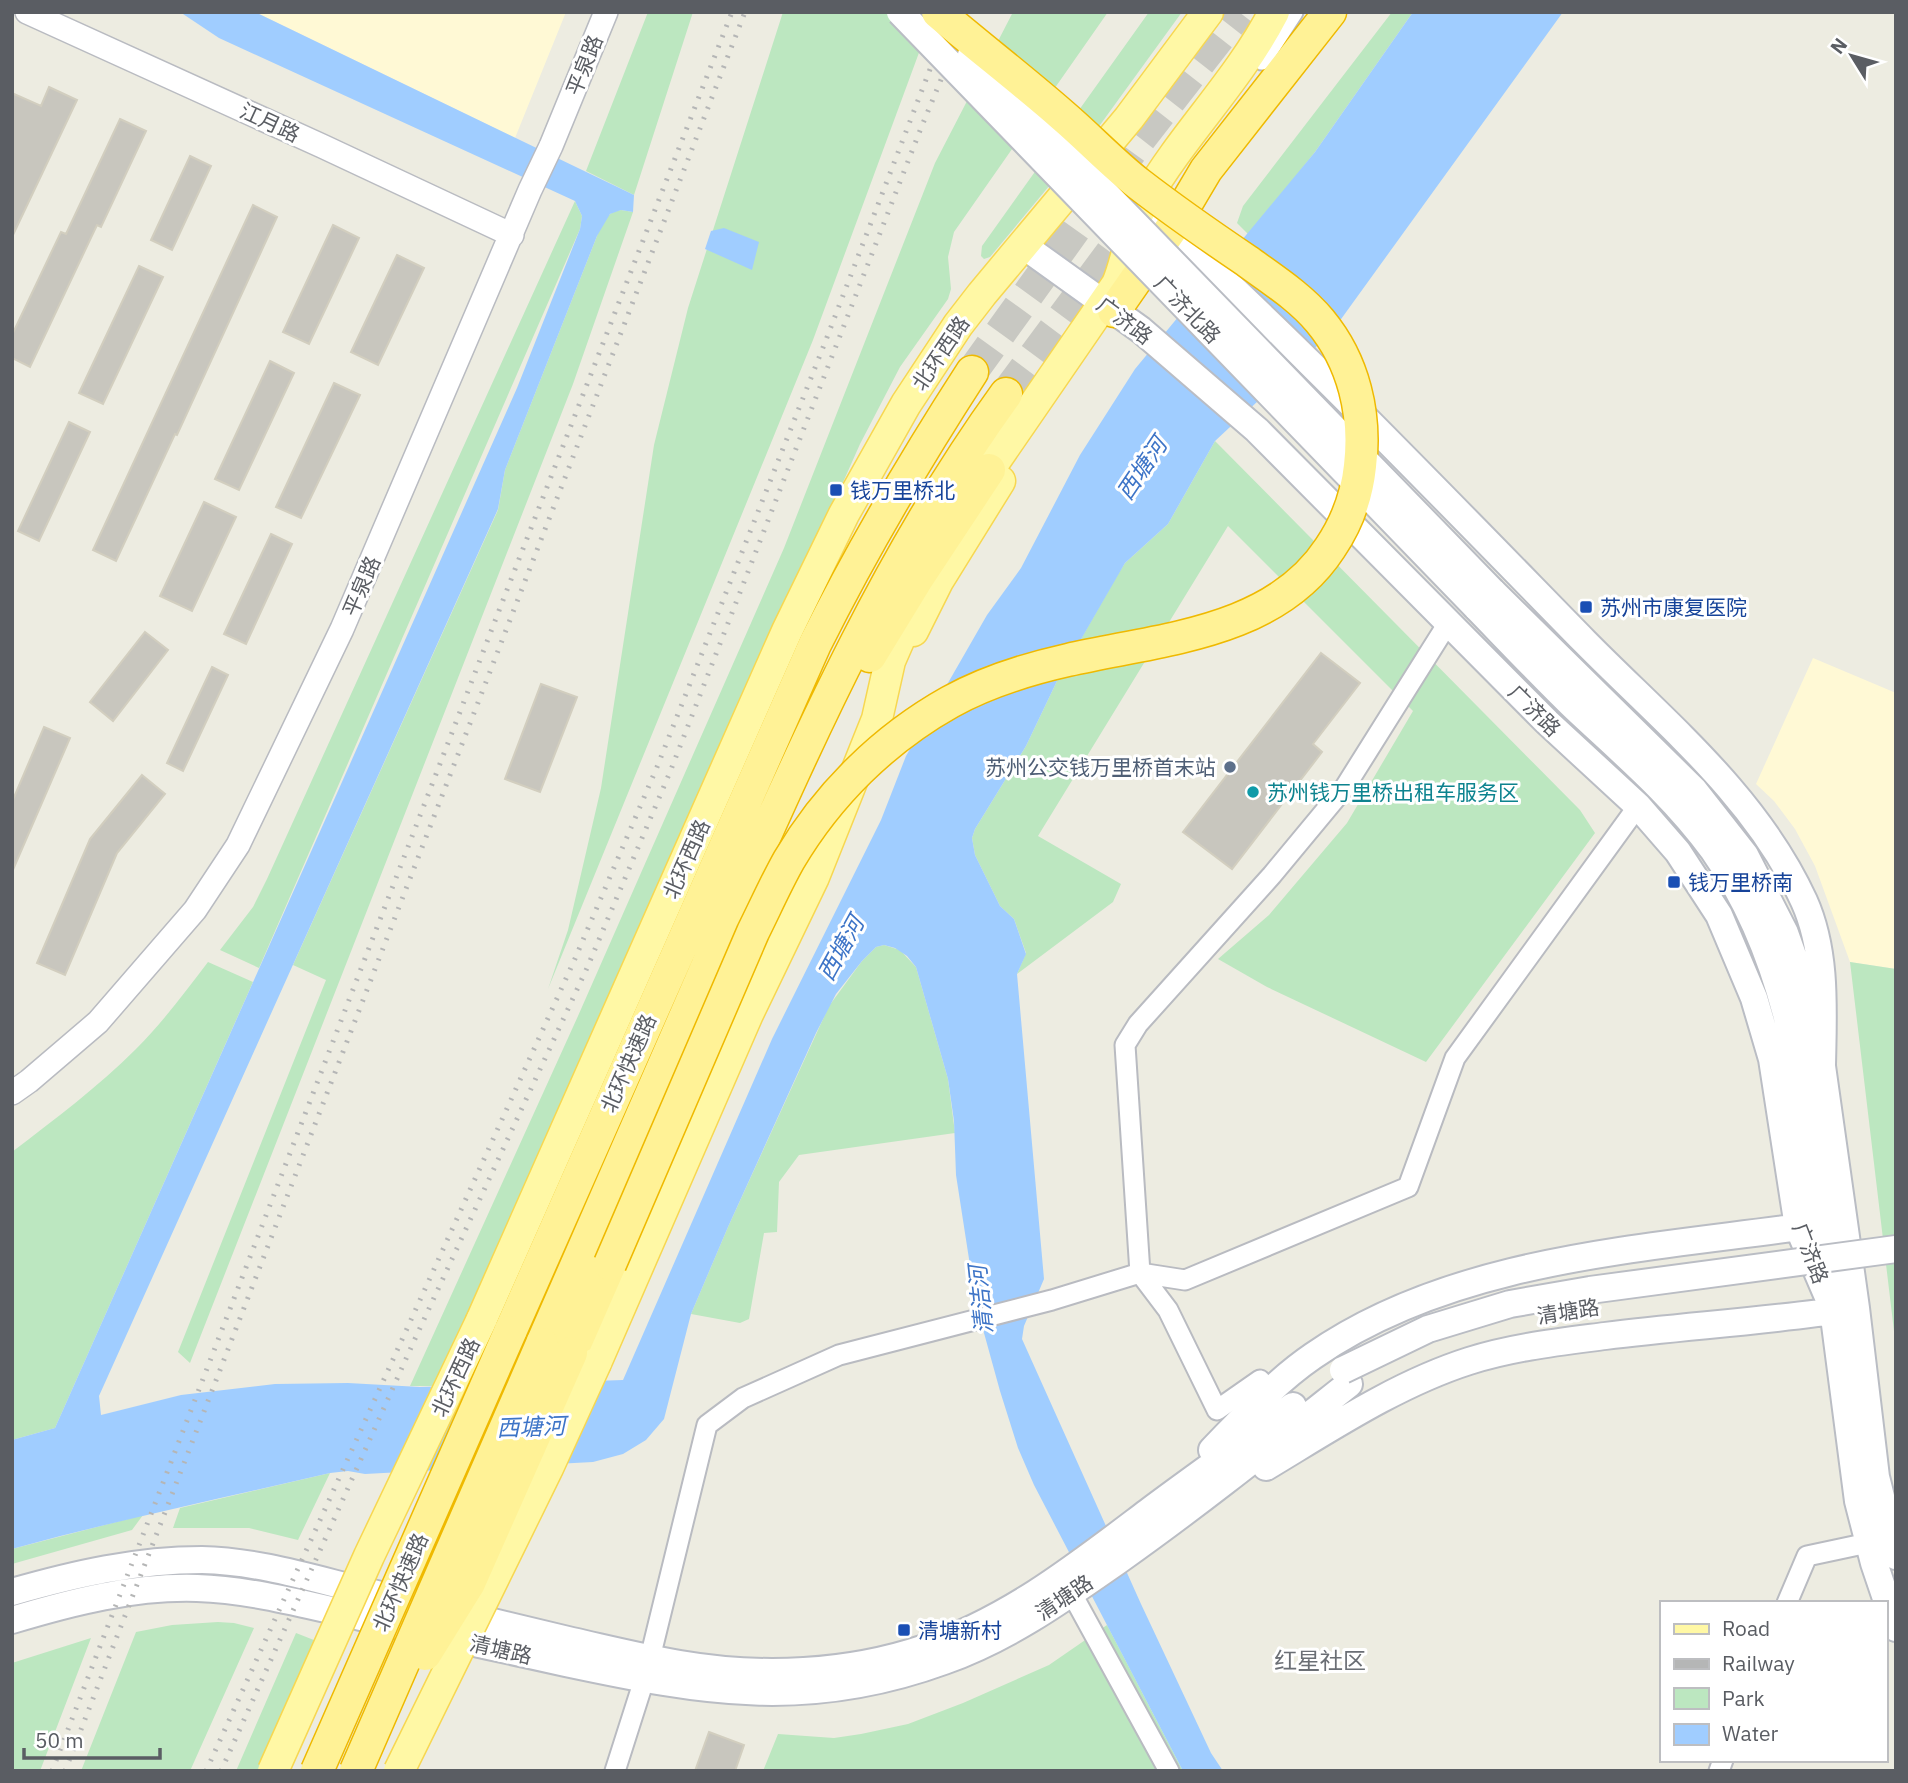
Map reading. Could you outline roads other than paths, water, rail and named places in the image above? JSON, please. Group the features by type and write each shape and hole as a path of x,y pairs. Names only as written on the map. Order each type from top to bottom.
{"highway":[{"path":"360,1760 468,1583 610,1264 753,932 775,887 809,829 856,773 922,719 953,701 980,688 1046,666 1191,634 1260,610 1296,586 1315,568 1338,536 1349,513 1358,482 1362,453 1360,408 1347,365 1329,333 1290,292 1128,176 1065,118 938,12"},
{"path":"961,12 1065,118"},
{"path":"1109,307 1155,213 1206,170 1330,12"},
{"name":"北环快速路","path":"317,1771 495,1326 726,838 815,643 891,502 972,372"},
{"name":"北环快速路","path":"570,1354 716,948 837,681 877,601 963,456 1006,394"},
{"path":"716,948 792,816 865,664 989,470"}],"main road":[{"name":"广济北路","path":"900,12 1484,599"},
{"name":"广济北路","path":"930,12 1484,599"},
{"name":"北环西路","path":"272,1771 369,1556 495,1326 787,631 844,514 906,404 982,294 1099,156 1208,12"},
{"path":"399,1771 548,1468 570,1354 748,1014 814,877 917,622 938,582 1002,477 1109,307 1122,273 1129,241 1155,213 1175,151 1227,86 1274,12"},
{"name":"广济路","path":"1099,156 1310,362 1701,755 1759,827 1800,893 1813,931 1823,993 1821,1224"},
{"name":"广济路","path":"1024,246 1145,334 1257,430 1547,722 1638,806 1699,881 1723,923 1746,975 1821,1224 1845,1309 1876,1477 1896,1556"},
{"path":"877,719 890,662 901,632 989,470 1109,307"},
{"name":"广济路","path":"1484,599 1591,691 1677,772 1745,855 1772,904 1794,957 1812,1016 1822,1066"},
{"name":"广济路","path":"1484,599 1545,678 1660,788 1711,847 1739,891 1765,944 1784,999 1799,1070 1821,1224"},
{"path":"1160,1517 1269,1392 1312,1357 1343,1338 1420,1301 1480,1280 1546,1262 1821,1224"},
{"name":"清塘路","path":"12,1592 68,1576 126,1564 204,1560 262,1566 647,1669 713,1690 757,1693 812,1691 866,1683 943,1662 1026,1623 1119,1547 1346,1377 1428,1329 1510,1304 1590,1290 1896,1249"},
{"name":"清塘路","path":"1346,1377 1496,1324 1593,1307 1896,1267"},
{"name":"广济路","path":"1845,1309 1858,1501 1868,1543 1896,1628"},
{"path":"1160,1517 1405,1388 1467,1362 1506,1350 1845,1309"},
{"name":"清塘路","path":"12,1620 74,1601 151,1590 195,1588 248,1592 647,1669"}],"street":[{"name":"江月路","path":"27,12 512,235"},
{"name":"平泉路","path":"12,1093 98,1022 195,910 238,845 342,629 551,146 606,12"},
{"path":"1155,213 1253,74 1293,12"},
{"path":"1269,1392 1260,1380 1217,1410 1168,1310 1140,1273 1125,1045 1138,1024 1272,875 1345,787 1448,623"},
{"path":"615,1771 647,1669 707,1425 743,1398 839,1355 1052,1300 1140,1273 1185,1280 1408,1187 1455,1058 1638,806"},
{"path":"1788,1601 1807,1556 1868,1543"},
{"path":"1075,1584 1169,1771"}],"water":[{"path":"180,12 255,12 634,195 633,212 621,210 610,214 597,236 505,470 498,509 99,1396 101,1415 181,1395 275,1384 348,1383 420,1387 623,1380 772,1039 881,820 906,756 987,615 1021,568 1080,455 1135,369 1315,152 1413,12 1563,12 1331,333 1215,441 1168,524 1125,563 1057,681 1026,746 972,838 975,855 1000,906 1014,919 1026,954 1017,974 1044,1279 1024,1326 1022,1339 1141,1604 1211,1753 1223,1771 1183,1771 1034,1485 1018,1448 976,1304 956,1175 954,1121 948,1079 916,967 907,956 884,945 876,947 862,961 836,994 816,1033 691,1314 664,1419 646,1440 623,1454 593,1462 365,1474 348,1471 330,1473 12,1549 12,1440 55,1428 517,388 580,229 582,216 575,201 219,38"},
{"path":"724,228 759,242 752,270 705,249 711,231"}],"tunnel":[{"path":"972,372 1140,139 1239,12"},
{"path":"1006,394 1137,218"}],"railway":[{"path":"52,1771 732,12"},
{"path":"65,1771 745,12"},
{"path":"206,1771 574,961 657,767 952,12"},
{"path":"221,1771 414,1341 587,968 670,772 921,128 969,12"}],"place":[{"name":"钱万里桥北","path":"836,490"},
{"name":"苏州市康复医院","path":"1586,607"},
{"name":"苏州公交钱万里桥首末站","path":"1230,767"},
{"name":"苏州钱万里桥出租车服务区","path":"1253,792"},
{"name":"钱万里桥南","path":"1674,882"},
{"name":"清塘新村","path":"904,1630"}],"district":[{"name":"红星社区","path":"1320,1660"}],"water label":[{"name":"西塘河","path":"1141,468"},
{"name":"西塘河","path":"840,948"},
{"name":"清洁河","path":"980,1300"},
{"name":"西塘河","path":"531,1426"}]}
